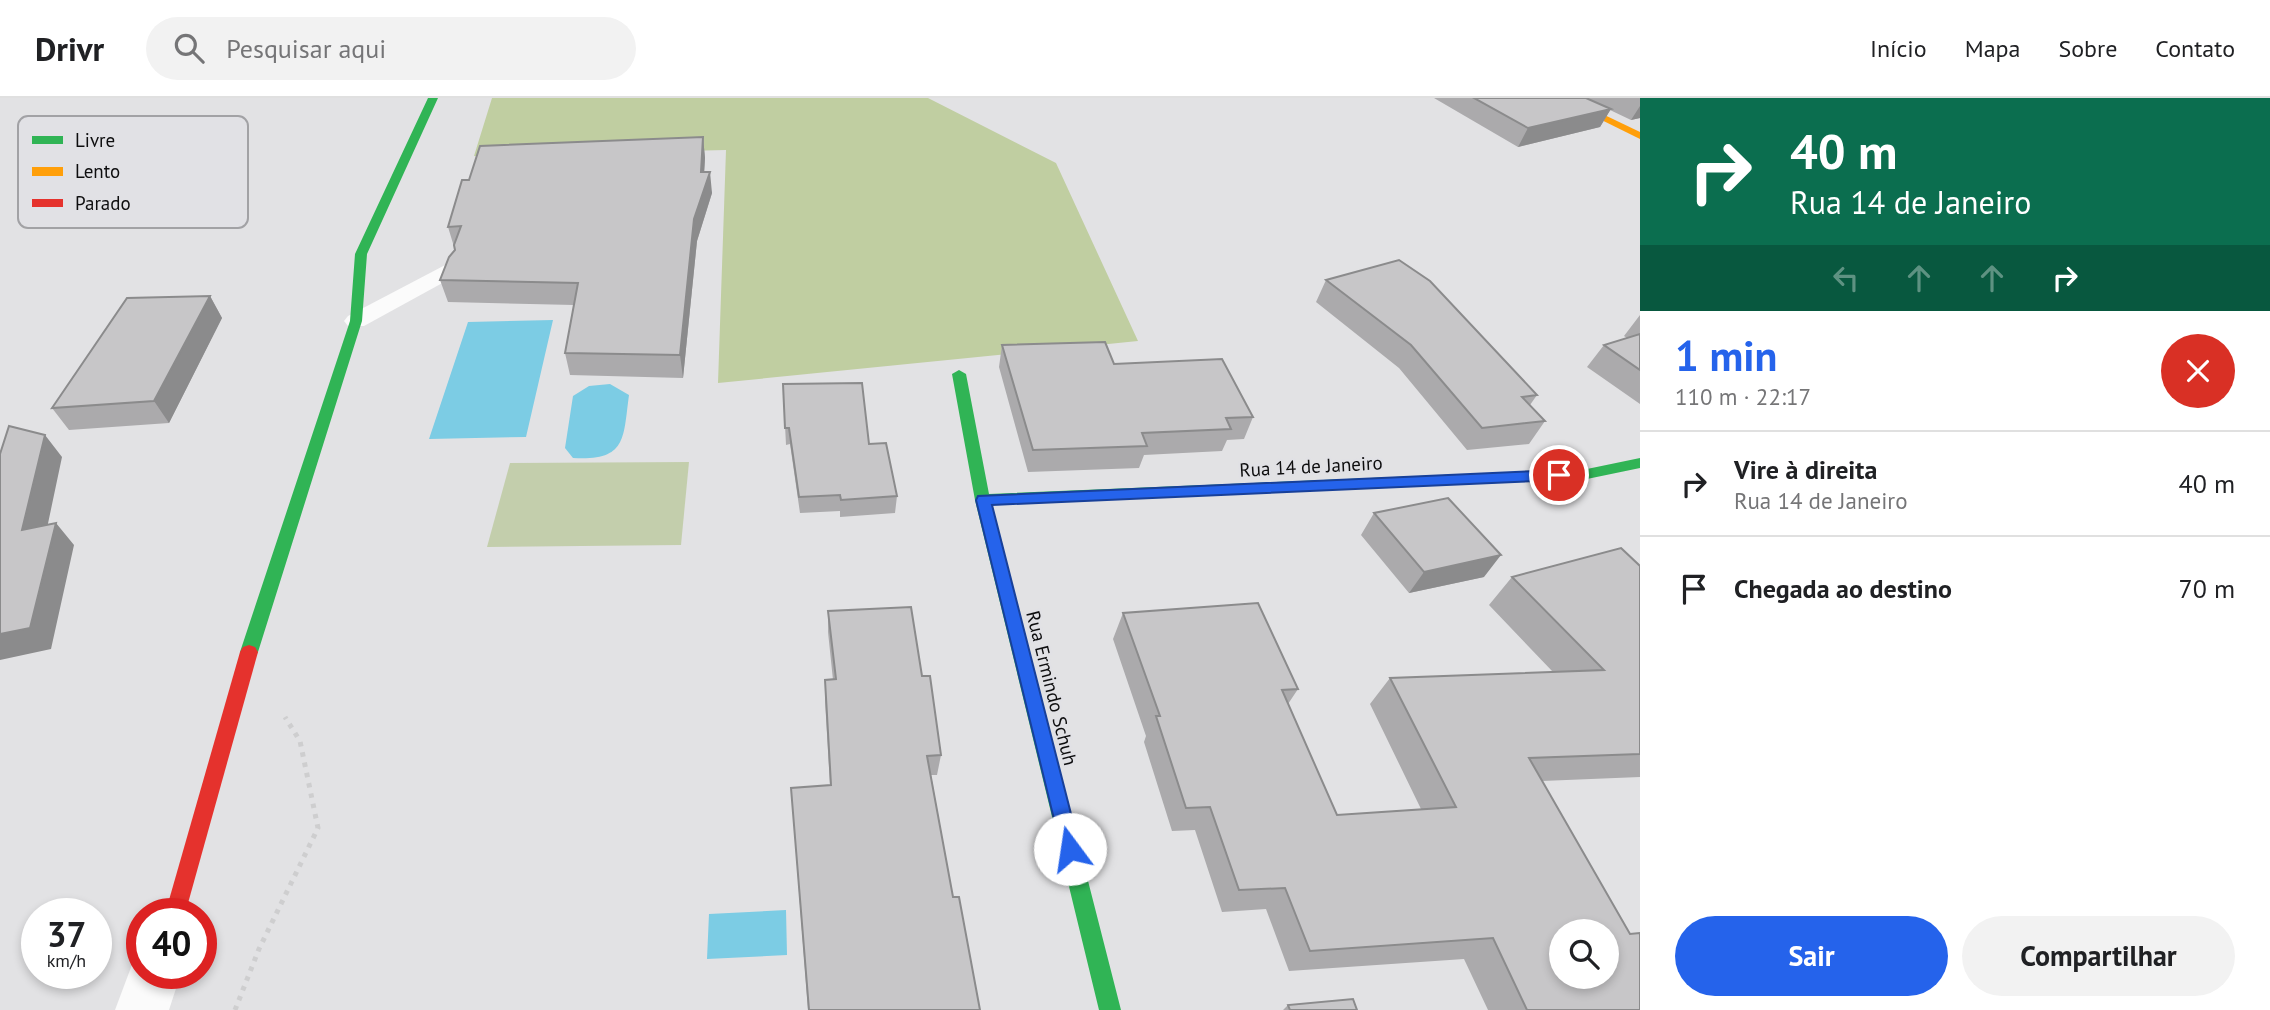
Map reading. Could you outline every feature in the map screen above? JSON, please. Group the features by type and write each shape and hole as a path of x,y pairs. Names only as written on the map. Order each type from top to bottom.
{"street":[{"path":"180,898 247,659 356,321 361,254 433,98"},
{"path":"1562,98 1640,136"},
{"name":"Rua Ermindo Schuh","path":"959,374 983,500 1110,1010"},
{"name":"Rua 14 de Janeiro","path":"983,500 1587,474 1640,463"},
{"path":"142,1010 149,989"}],"lane":[{"path":"356,321 449,270"}],"path":[{"path":"235,1010 259,949 318,828 300,741 247,659"}],"green space":[{"path":"492,98 928,98 1056,163 1138,341 718,383 726,150 474,156"},
{"path":"689,462 681,545 487,547 510,463"}],"water":[{"path":"553,320 526,437 429,439 468,322"},
{"path":"610,384 629,395 623,435 619,444 604,456 573,458 565,448 573,396 589,386"},
{"path":"786,910 787,955 707,959 709,914"}],"building":[{"path":"1474,98 1586,98 1611,109 1528,128"},
{"path":"703,137 701,172 710,172 694,219 680,355 565,353 578,283 440,280 449,257 455,250 454,245 461,226 448,227 462,180 469,180 480,146"},
{"path":"1399,260 1430,281 1537,395 1522,397 1545,421 1482,428 1411,345 1326,280"},
{"path":"210,296 154,401 52,408 127,298"},
{"path":"1640,334 1640,370 1604,345"},
{"path":"1105,342 1114,364 1222,359 1253,417 1226,418 1231,429 1142,433 1147,446 1033,450 1002,345"},
{"path":"862,383 869,444 886,443 897,496 841,500 840,495 799,497 789,428 785,428 783,384"},
{"path":"9,426 45,435 22,530 56,523 30,628 0,634 0,454"},
{"path":"1448,498 1501,555 1424,572 1374,513"},
{"path":"1621,548 1640,566 1640,754 1529,758 1630,934 1640,933 1640,1010 1527,1010 1493,938 1310,951 1285,888 1239,890 1210,807 1186,808 1156,716 1160,716 1123,613 1258,603 1298,689 1282,690 1337,815 1456,807 1390,678 1604,670 1512,577"},
{"path":"911,607 922,676 930,676 941,755 927,756 953,897 959,897 980,1010 809,1010 791,788 831,785 825,680 836,679 828,611"},
{"path":"1353,999 1357,1010 1290,1010 1288,1005"}],"traffic: fast":[{"path":"249,652 356,321 361,254 433,98"},
{"path":"959,374 983,500 1110,1010"},
{"path":"983,500 1587,474 1640,463"}],"traffic: slow":[{"path":"1562,98 1640,136"}],"traffic: jam":[{"path":"180,898 249,652"}],"route":[{"path":"1070,849 983,500 1311,488 1559,475"}]}
